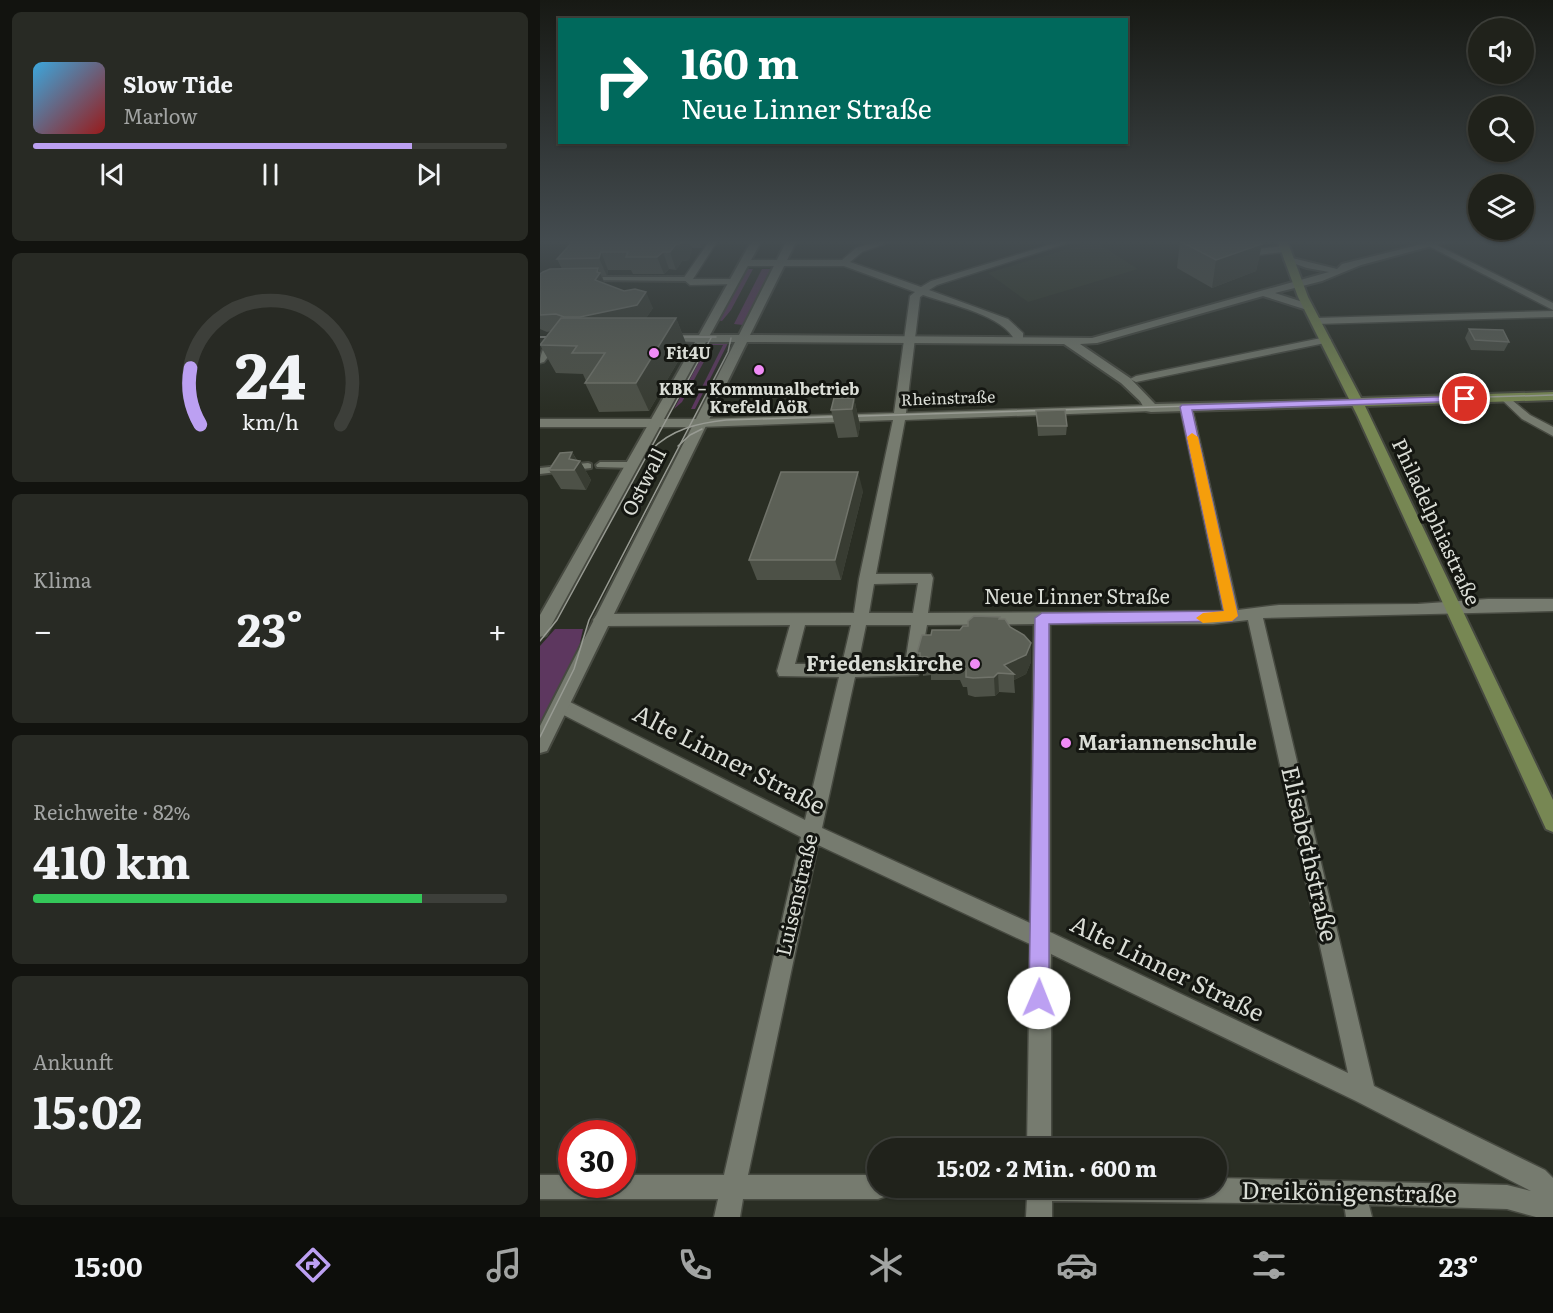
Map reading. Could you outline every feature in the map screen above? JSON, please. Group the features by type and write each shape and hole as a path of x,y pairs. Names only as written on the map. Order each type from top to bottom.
{"main road":[{"name":"Philadelphiastraße","path":"1304,297 1356,402 1553,822"},
{"path":"1356,402 1553,396"}],"street":[{"name":"Ostwall","path":"542,624 634,465 725,297"},
{"name":"Ostwall","path":"540,745 763,297"},
{"name":"Luisenstraße","path":"727,1217 860,619 866,579 900,416 915,297"},
{"path":"936,297 1004,321 1018,333 1019,339"},
{"path":"1193,311 1226,297"},
{"path":"652,338 1093,341 1193,311 1251,297"},
{"path":"1282,297 1308,306"},
{"path":"1316,321 1553,314"},
{"path":"540,338 562,338"},
{"path":"540,360 562,338"},
{"path":"1136,379 1326,340"},
{"path":"1066,341 1119,376 1145,398 1150,408"},
{"path":"1093,341 1162,403 1164,408"},
{"path":"1506,398 1526,417 1553,432"},
{"name":"Rheinstraße","path":"540,423 699,423 1356,402"},
{"path":"1186,407 1232,616"},
{"path":"600,465 634,465"},
{"path":"540,471 588,466"},
{"path":"799,619 785,671 912,670 926,578 866,579"},
{"name":"Neue Linner Straße","path":"601,620 1232,616 1488,605 1553,605"},
{"name":"Elisabethstraße","path":"1254,614 1364,1094"},
{"path":"1039,1138 1042,618"},
{"name":"Alte Linner Straße","path":"560,705 812,832 1040,938 1364,1094 1536,1179 1553,1194"},
{"path":"540,1187 867,1187"},
{"name":"Dreikönigenstraße","path":"1227,1190 1507,1197 1553,1209"},
{"path":"1354,1192 1359,1217"},
{"path":"1038,1198 1039,1217"}],"shaded area":[{"path":"729,297 738,297 722,321 716,320"},
{"path":"748,297 758,297 743,325 734,324"},
{"path":"1021,297 1045,297 1028,302"},
{"path":"709,343 728,343 695,409 691,409 723,345 713,345 682,402 674,409"},
{"path":"555,629 583,629 578,652 540,730 540,646"}],"building":[{"path":"540,297 643,297 637,305 580,317 540,315"},
{"path":"561,318 676,318 636,383 585,383 605,353 572,353 577,346 540,345"},
{"path":"1469,329 1503,330 1509,342 1475,340"},
{"path":"834,398 854,398 852,409 831,410"},
{"path":"1065,410 1067,426 1038,426 1036,411"},
{"path":"572,452 569,459 580,461 574,470 549,470 560,453"},
{"path":"781,472 858,472 835,560 749,560"},
{"path":"974,616 1005,619 1010,627 1024,635 1031,643 1026,655 1004,665 1014,674 998,673 994,677 966,677 966,669 961,669 958,662 928,661 927,657 920,657 920,653 917,653 922,635 931,635 932,630 960,630 963,626 968,626 968,621"}],"tram line":[{"path":"540,337 563,337"},
{"path":"668,337 716,337"},
{"path":"540,641 557,620 711,338"},
{"path":"689,427 728,352 731,338"},
{"path":"689,427 726,420 1553,395"},
{"path":"651,450 668,437 689,427"},
{"path":"680,444 689,427"},
{"path":"680,444 690,435 702,429"},
{"path":"540,737 574,669 589,620 680,444"}],"slow traffic":[{"path":"1192,437 1232,616 1203,618"}],"place":[{"name":"Fit4U","path":"654,353"},
{"name":"KBK – Kommunalbetrieb Krefeld AöR","path":"759,370"},
{"name":"Friedenskirche","path":"975,664"},
{"name":"Mariannenschule","path":"1066,743"}],"route":[{"path":"1039,998 1042,618 1232,616 1186,407 1465,399"}]}
